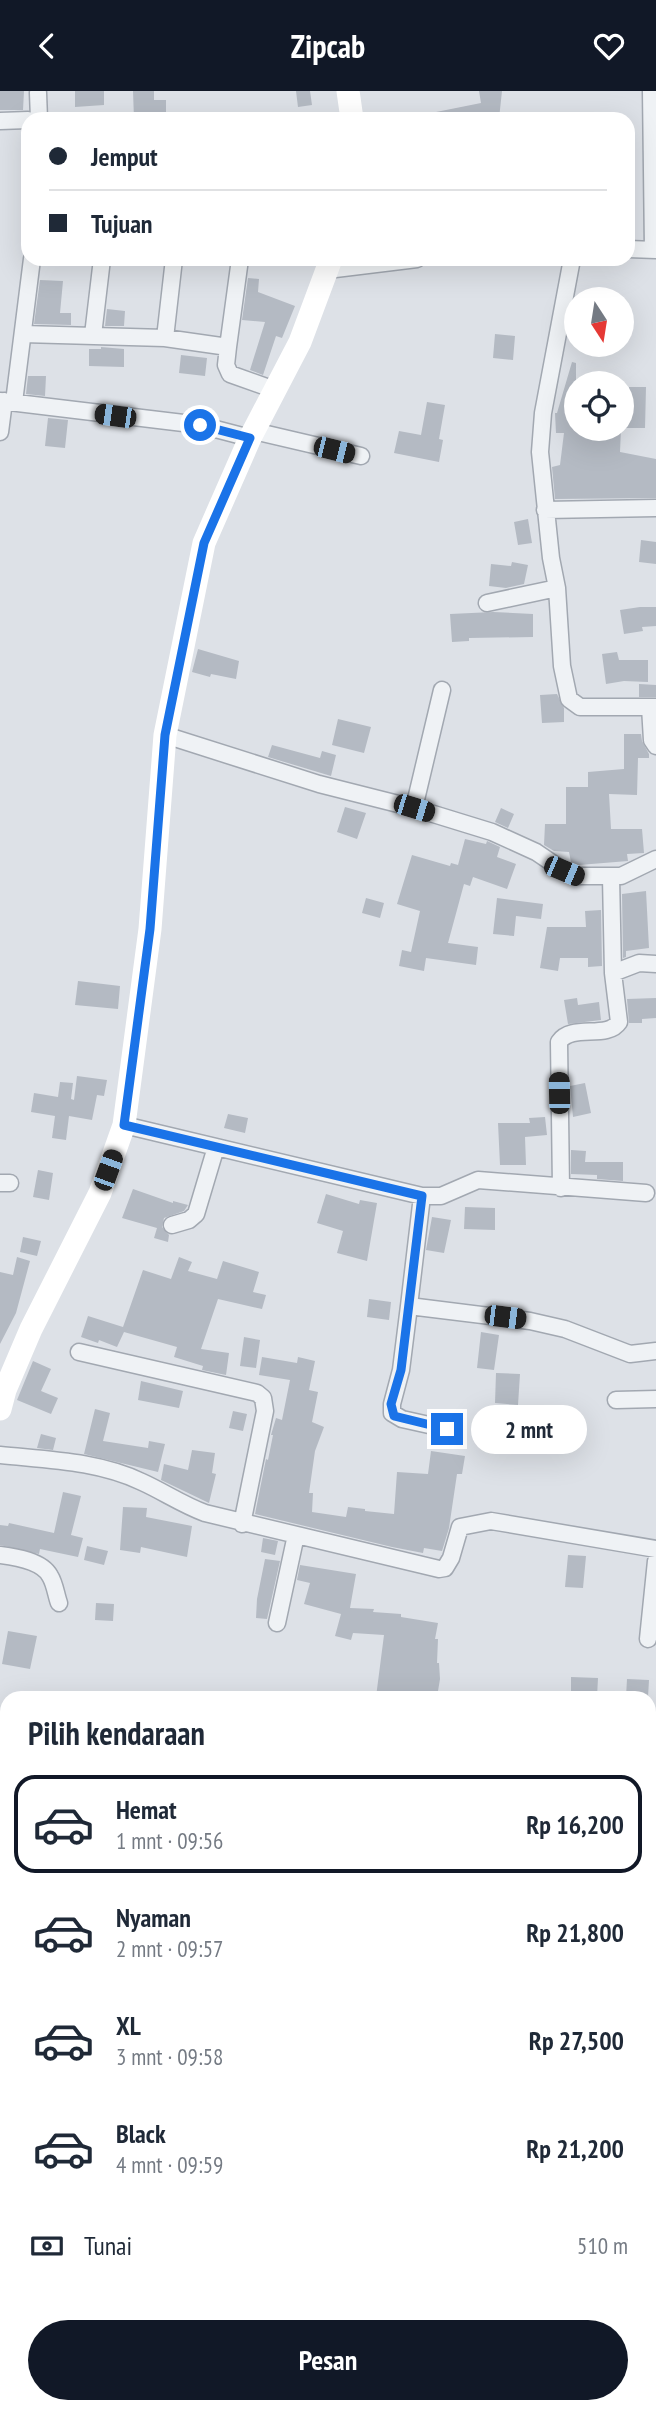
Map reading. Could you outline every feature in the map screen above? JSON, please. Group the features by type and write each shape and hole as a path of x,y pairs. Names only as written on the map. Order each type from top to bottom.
{"street":[{"path":"348,91 351,112"},
{"path":"635,249 655,250 650,91"},
{"path":"38,93 39,112"},
{"path":"0,121 21,120"},
{"path":"0,432 23,334 31,266"},
{"path":"93,335 101,266"},
{"path":"165,338 173,266"},
{"path":"239,266 226,365 230,374 275,390"},
{"path":"2,1396 30,1329 100,1193 124,1125 150,929 165,735 204,543 252,434 300,342 328,266"},
{"path":"571,266 543,413 540,452 562,666 571,702 584,708 653,707 652,740 656,746"},
{"path":"23,334 165,338 228,347"},
{"path":"6,402 200,425 361,456"},
{"path":"545,510 656,508"},
{"path":"487,603 556,588"},
{"path":"414,808 442,690"},
{"path":"165,735 319,784 414,808 492,832 536,852 564,871 577,876 621,876 656,859"},
{"path":"561,1188 559,1042 569,1034 618,1025 613,973 611,877"},
{"path":"613,973 639,963 656,964"},
{"path":"124,1125 422,1196 441,1196 478,1180 646,1193"},
{"path":"172,1225 189,1220 196,1214 216,1147"},
{"path":"422,1196 401,1370 391,1404 392,1413 402,1419 447,1429"},
{"path":"410,1305 530,1321 565,1329 630,1354 656,1350"},
{"path":"79,1352 257,1393 263,1398 265,1411 242,1524"},
{"path":"616,1400 656,1399"},
{"path":"0,1455 95,1466 142,1481 190,1508 242,1524 439,1569 444,1569 451,1558 460,1527 491,1521 656,1549"},
{"path":"277,1623 296,1535"},
{"path":"0,1555 42,1567 50,1576 59,1604"},
{"path":"648,1639 656,1561"}],"building":[{"path":"0,91 24,91 23,110 0,110"},
{"path":"75,91 104,91 104,105 75,107"},
{"path":"133,91 154,91 154,100 166,100 166,112 134,112"},
{"path":"296,91 310,91 312,105 298,107"},
{"path":"479,91 502,91 500,112 436,112 481,103"},
{"path":"248,278 259,279 258,292 295,306 282,338 276,336 263,375 250,370 265,322 242,320"},
{"path":"40,280 63,281 60,313 71,313 71,325 34,324"},
{"path":"107,309 125,311 124,326 105,326"},
{"path":"495,334 515,336 513,360 493,358"},
{"path":"89,349 124,349 124,367 89,366"},
{"path":"181,355 207,358 205,376 179,373"},
{"path":"572,362 576,363 576,371 569,371"},
{"path":"28,376 46,376 45,396 26,394"},
{"path":"634,387 646,387 645,428 634,428"},
{"path":"564,389 564,433 556,433 557,413"},
{"path":"427,402 445,405 439,439 443,440 439,462 394,453 399,431 421,435"},
{"path":"48,418 68,420 65,448 45,446"},
{"path":"564,433 564,441 620,441 620,452 656,459 656,498 555,499 552,467 560,465"},
{"path":"528,519 532,543 518,545 514,522"},
{"path":"641,540 656,542 656,564 639,562"},
{"path":"512,562 528,565 524,584 506,588 489,586 491,564 511,566"},
{"path":"656,607 656,626 642,627 643,631 624,634 620,610"},
{"path":"450,614 533,614 533,637 469,638 469,641 452,642"},
{"path":"198,649 239,661 236,679 211,674 210,677 192,672"},
{"path":"617,652 619,660 648,660 648,682 624,681 606,684 602,654"},
{"path":"639,684 656,685 656,697 639,697"},
{"path":"557,694 564,708 564,722 542,723 540,695"},
{"path":"338,719 371,727 364,753 332,745"},
{"path":"624,734 641,734 649,758 638,758 637,795 609,794 611,829 642,829 644,853 627,854 628,861 579,865 571,862 569,852 554,851 544,845 545,824 566,824 566,787 588,787 588,772 624,769"},
{"path":"272,745 320,758 322,751 336,755 331,776 268,757"},
{"path":"345,807 366,813 357,839 337,832"},
{"path":"501,808 514,814 508,828 495,822"},
{"path":"465,839 486,844 487,841 500,847 497,857 516,864 507,889 473,877 470,886 464,884 448,943 478,947 476,965 426,958 424,971 399,966 402,950 411,952 420,911 397,904 412,855 450,866 451,863 458,865"},
{"path":"646,891 649,948 626,951 626,957 623,958 622,894"},
{"path":"366,898 384,903 380,918 362,913"},
{"path":"497,898 543,904 541,919 516,916 514,936 493,934"},
{"path":"601,910 602,966 588,967 588,958 560,958 558,971 540,968 547,927 586,927 585,911"},
{"path":"78,981 120,986 118,1009 75,1005"},
{"path":"577,998 578,1005 599,1002 601,1020 568,1024 564,1000"},
{"path":"656,998 656,1018 642,1019 642,1023 629,1023 627,999"},
{"path":"77,1076 107,1080 104,1096 97,1095 92,1120 69,1116 66,1140 52,1138 55,1116 31,1112 34,1093 58,1097 60,1082 73,1083 71,1099 74,1100"},
{"path":"585,1083 591,1113 573,1117 570,1086"},
{"path":"228,1114 248,1118 245,1133 224,1128"},
{"path":"545,1117 547,1135 525,1137 526,1165 500,1165 498,1123 530,1123 529,1118"},
{"path":"571,1150 586,1151 585,1162 623,1162 623,1181 597,1179 597,1175 571,1174"},
{"path":"38,1170 53,1173 49,1200 33,1197"},
{"path":"133,1189 173,1203 188,1205 184,1211 164,1218 162,1227 169,1235 168,1242 154,1238 157,1228 122,1218"},
{"path":"326,1194 359,1204 360,1200 377,1203 367,1261 337,1253 343,1231 317,1223"},
{"path":"465,1207 495,1208 495,1230 464,1229"},
{"path":"432,1217 451,1220 444,1253 426,1250"},
{"path":"23,1237 41,1241 37,1256 20,1252"},
{"path":"17,1257 30,1261 16,1313 0,1344 0,1272 13,1275"},
{"path":"179,1257 192,1262 188,1271 217,1279 223,1261 259,1272 253,1292 266,1295 262,1309 218,1299 201,1349 229,1353 226,1375 202,1370 203,1366 174,1357 177,1347 124,1332 117,1347 81,1337 88,1316 123,1327 143,1270 171,1279"},
{"path":"369,1299 391,1302 389,1320 367,1317"},
{"path":"481,1332 499,1335 494,1370 477,1368"},
{"path":"244,1337 260,1340 256,1368 240,1366"},
{"path":"262,1357 297,1363 298,1357 315,1361 309,1390 318,1392 312,1422 324,1427 315,1451 309,1493 313,1493 312,1512 346,1517 348,1507 394,1514 397,1472 428,1474 431,1451 465,1456 462,1474 457,1474 449,1528 442,1551 424,1548 423,1553 392,1547 255,1514 271,1435 276,1418 282,1420 290,1380 259,1375"},
{"path":"33,1361 51,1369 41,1391 58,1398 51,1414 17,1400"},
{"path":"496,1373 520,1374 518,1405 495,1403"},
{"path":"141,1381 183,1391 179,1408 138,1400"},
{"path":"95,1409 110,1413 103,1441 148,1448 149,1441 165,1444 158,1472 84,1454"},
{"path":"538,1409 575,1416 571,1439 534,1433"},
{"path":"233,1411 247,1414 243,1431 229,1428"},
{"path":"41,1434 56,1438 53,1450 37,1448"},
{"path":"192,1450 215,1453 212,1473 216,1474 209,1503 161,1480 164,1464 188,1470"},
{"path":"63,1492 81,1496 71,1535 83,1538 78,1557 40,1549 39,1554 0,1545 0,1525 8,1526 9,1523 54,1533"},
{"path":"123,1507 147,1508 146,1517 192,1526 187,1557 141,1547 140,1553 120,1550"},
{"path":"263,1538 278,1541 275,1555 261,1552"},
{"path":"87,1546 108,1551 104,1565 84,1560"},
{"path":"568,1555 586,1556 583,1588 565,1587"},
{"path":"265,1559 280,1561 267,1619 256,1618"},
{"path":"300,1565 356,1574 350,1608 374,1609 373,1612 401,1614 401,1617 438,1623 435,1639 438,1639 438,1691 377,1691 384,1635 353,1633 351,1640 335,1636 341,1614 304,1604 310,1583 297,1580"},
{"path":"96,1603 114,1604 113,1621 95,1620"},
{"path":"8,1631 37,1636 30,1669 2,1664"},
{"path":"571,1677 598,1678 597,1691 571,1691"},
{"path":"627,1679 649,1680 648,1691 626,1691"}],"route":[{"path":"200,425 250,438 204,543 165,735 150,929 124,1125 422,1196 401,1370 391,1409 394,1416 402,1419 447,1429"}]}
